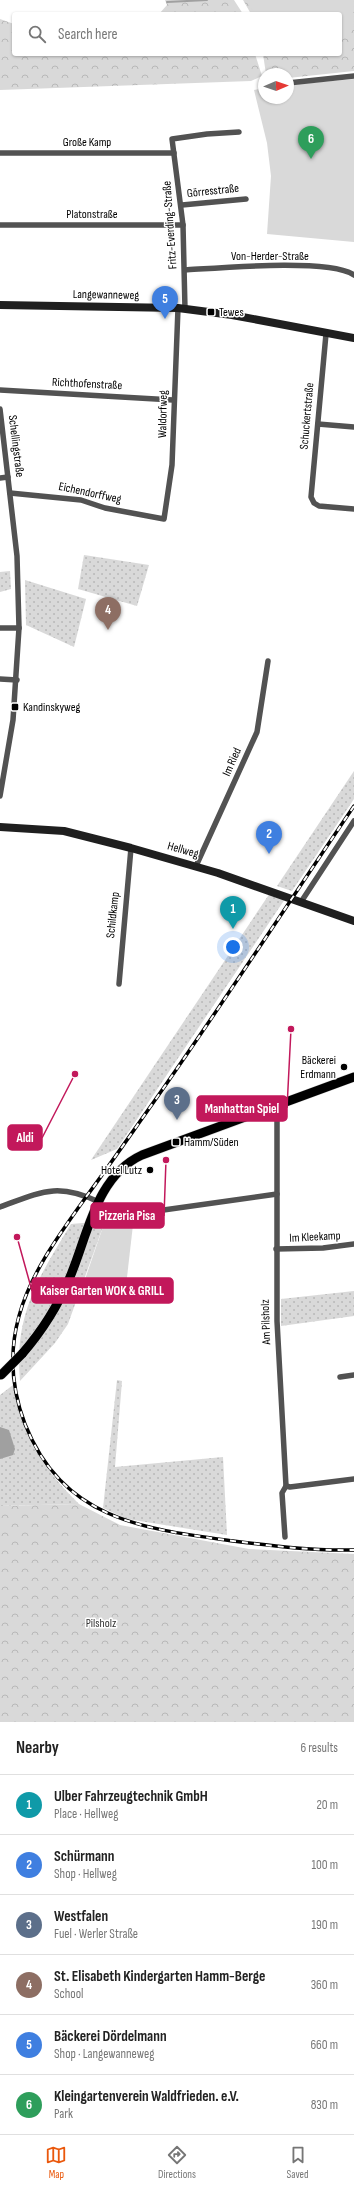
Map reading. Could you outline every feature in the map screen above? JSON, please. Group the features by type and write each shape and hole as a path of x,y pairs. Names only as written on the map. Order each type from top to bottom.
{"main road":[{"path":"0,1375 38,1336 61,1298 99,1202 110,1182 122,1167 135,1158 354,1077"}],"street":[{"path":"294,82 354,76"},
{"name":"Fritz-Everding-Straße","path":"182,309 185,270 182,205 172,139 207,134 239,132"},
{"name":"Große Kamp","path":"0,153 174,153"},
{"name":"Görresstraße","path":"182,205 246,199"},
{"name":"Platonstraße","path":"0,225 183,225"},
{"name":"Von-Herder-Straße","path":"185,270 223,267 293,266 334,268 354,275"},
{"name":"Langewanneweg","path":"0,305 182,309 252,318 326,334 354,338"},
{"name":"Waldorfweg","path":"164,520 172,465 173,400 182,309"},
{"name":"Schuckertstraße","path":"326,334 312,499 319,506 354,509"},
{"name":"Richthofenstraße","path":"0,390 173,400"},
{"name":"Schellingstraße","path":"0,409 18,576 19,628 14,720 0,796"},
{"path":"318,424 354,427"},
{"path":"0,478 8,477"},
{"name":"Eichendorffweg","path":"10,493 81,500 105,508 164,520"},
{"path":"0,628 19,628"},
{"name":"Im Ried","path":"196,866 257,732 268,661"},
{"path":"0,679 17,680"},
{"path":"301,902 354,821"},
{"name":"Hellweg","path":"0,827 64,831 130,848 196,866 354,921"},
{"name":"Schildkamp","path":"118,984 130,848"},
{"name":"Am Pilsholz","path":"273,1107 277,1118 277,1321 286,1486 282,1493 285,1537"},
{"path":"0,1207 41,1192 56,1190 79,1193 99,1202"},
{"path":"135,1214 277,1194"},
{"name":"Im Kleekamp","path":"276,1249 323,1248 354,1244"},
{"path":"340,1377 354,1375"},
{"path":"286,1486 290,1487 354,1479"}],"green space":[{"path":"165,0 234,0 242,12 161,12 167,5"},
{"path":"243,0 354,0 354,71 294,77 294,68 265,68 263,56 342,56 342,12 250,12"},
{"path":"246,0 353,0 354,28 342,28 342,12 254,12"},
{"path":"0,19 12,23 12,56 256,56 259,68 258,68 258,78 251,81 0,90"},
{"path":"354,79 354,242 267,234 271,176 267,143 254,90 258,89 258,104 294,104 294,84"},
{"path":"84,555 149,565 137,606 78,589"},
{"path":"10,571 11,589 0,592 0,572"},
{"path":"25,580 86,599 74,647 26,625"},
{"path":"354,771 354,799 292,891 277,886"},
{"path":"270,893 285,899 117,1149 91,1160"},
{"path":"134,1216 126,1286 81,1291 105,1221"},
{"path":"105,1221 68,1324 55,1343 20,1381 19,1358 21,1336 25,1317 31,1298 48,1262 71,1224"},
{"path":"354,1291 354,1316 281,1326 281,1299"},
{"path":"117,1380 122,1381 115,1467 223,1457 227,1535 127,1519 103,1508"},
{"path":"13,1385 22,1420 28,1436 44,1464 66,1491 79,1504 0,1506 0,1395"},
{"name":"Pilsholz","path":"79,1504 120,1525 249,1549 354,1554 354,1722 0,1722 0,1506"}],"shaded area":[{"path":"0,1427 9,1430 15,1449 13,1455 0,1459"}],"waterway":[{"path":"167,2 207,0"}],"railway":[{"path":"354,806 204,1029 47,1254 24,1300 16,1330 13,1357 13,1371 17,1398 25,1424 41,1456 61,1481 84,1500 110,1514 138,1524 168,1531 278,1546 323,1550 354,1550"}],"place":[{"name":"Kleingartenverein Waldfrieden. e.V.","path":"311,159"},
{"name":"Tewes","path":"211,312"},
{"name":"Bäckerei Dördelmann","path":"165,319"},
{"name":"St. Elisabeth Kindergarten Hamm-Berge","path":"108,630"},
{"name":"Kandinskyweg","path":"15,707"},
{"name":"Schürmann","path":"269,854"},
{"name":"Ulber Fahrzeugtechnik GmbH","path":"233,929"},
{"name":"Manhattan Spiel","path":"291,1029"},
{"name":"Bäckerei Erdmann","path":"344,1067"},
{"name":"Aldi","path":"75,1074"},
{"name":"Westfalen","path":"177,1120"},
{"name":"Hamm/Süden","path":"176,1142"},
{"name":"Pizzeria Pisa","path":"166,1160"},
{"name":"Hotel Lutz","path":"150,1170"},
{"name":"Kaiser Garten WOK & GRILL","path":"17,1237"}]}
